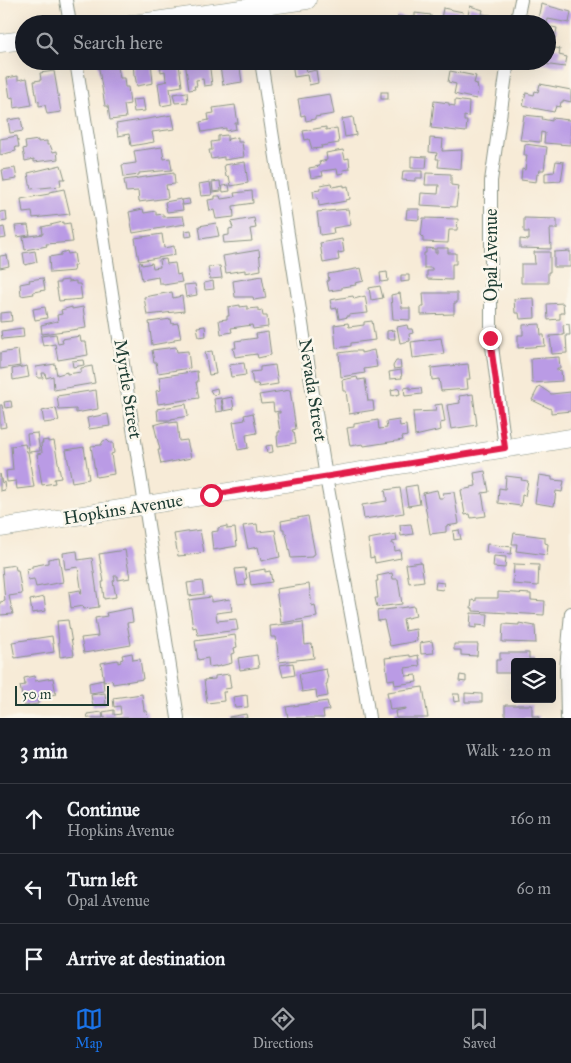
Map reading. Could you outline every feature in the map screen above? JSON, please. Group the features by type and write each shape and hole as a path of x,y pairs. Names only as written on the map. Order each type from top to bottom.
{"street":[{"path":"66,0 68,15"},
{"path":"202,15 306,0"},
{"path":"518,15 521,0"},
{"path":"0,43 15,41"},
{"name":"Myrtle Street","path":"77,70 178,718"},
{"name":"Nevada Street","path":"263,70 326,477 369,718"},
{"name":"Opal Avenue","path":"505,448 490,338 491,181 507,70"},
{"name":"Hopkins Avenue","path":"0,528 571,438"},
{"path":"567,718 566,669 571,613"}],"building":[{"path":"541,4 571,12 569,23 556,21 556,15 539,15"},
{"path":"470,6 483,10 482,14 491,15 468,15"},
{"path":"443,8 463,12 462,15 442,15"},
{"path":"415,13 431,15 415,15"},
{"path":"556,48 560,49 559,55 567,57 565,67 556,66"},
{"path":"99,70 119,70 120,78 124,78 125,87 128,87 130,104 124,105 126,118 110,120 108,106 105,106"},
{"path":"134,70 152,70 153,83 137,86"},
{"path":"161,70 180,70 182,86 170,88 172,104 161,106 158,83 168,81 166,80 165,71 161,72"},
{"path":"186,70 210,70 212,85 204,86 203,79 196,80 197,86 194,86 195,89 189,90"},
{"path":"220,70 240,70 242,82 223,85"},
{"path":"293,70 307,70 307,72 316,70 318,83 309,85 307,75 294,77"},
{"path":"54,71 61,112 47,114 45,105 39,106 39,101 37,102 34,81 41,80 40,73"},
{"path":"450,71 476,76 474,83 477,84 478,90 476,99 454,94 456,84 448,82"},
{"path":"18,76 18,80 27,78 32,105 14,108 13,97 10,98 7,78"},
{"path":"540,84 571,90 571,102 563,100 560,107 556,106 554,112 523,106 526,93 534,95 535,91 538,92"},
{"path":"187,92 188,102 175,103 173,94"},
{"path":"381,92 388,92 388,99 381,99"},
{"path":"330,94 334,114 315,117 315,119 306,121 305,115 301,116 298,99"},
{"path":"143,99 145,111 134,112 132,100"},
{"path":"455,100 469,102 468,117 464,116 464,121 467,121 466,132 431,128 434,101 449,103 449,105 455,106"},
{"path":"235,105 238,123 235,123 236,129 226,131 226,128 202,132 200,122 209,120 208,114 214,113 213,108"},
{"path":"172,115 175,129 152,132 154,142 131,146 129,134 118,136 116,124"},
{"path":"524,115 543,117 542,119 552,121 552,118 569,120 571,122 570,145 544,143 545,133 541,132 540,142 520,140"},
{"path":"353,117 356,135 345,137 342,119"},
{"path":"21,118 23,131 10,133 8,120"},
{"path":"326,127 326,130 337,128 339,143 312,149 309,139 305,140 303,131"},
{"path":"227,135 227,141 228,139 238,137 238,142 242,142 244,157 224,160 224,157 211,159 209,150 212,150 211,142 218,141 218,136"},
{"path":"17,136 19,147 15,147 16,151 0,155 0,139"},
{"path":"430,138 443,139 442,151 462,150 461,169 438,167 439,159 436,159 437,153 429,152"},
{"path":"38,140 38,142 47,141 47,145 50,145 53,152 57,151 58,159 34,162 34,159 25,161 23,149 26,148 25,142"},
{"path":"525,144 547,147 544,170 540,170 539,174 537,174 536,182 521,180 522,169 525,170 527,155 524,155"},
{"path":"162,147 164,159 170,158 172,170 139,173 139,175 124,177 122,165 136,163 134,151"},
{"path":"343,150 345,159 349,158 350,169 343,170 344,173 338,174 337,169 322,171 323,176 311,178 309,168 320,166 319,162 327,160 326,153"},
{"path":"411,156 427,157 426,168 411,168"},
{"path":"556,161 564,162 561,181 545,182 545,173 554,172"},
{"path":"245,162 248,183 231,186 229,176 226,177 224,165"},
{"path":"61,165 65,179 60,179 61,186 31,189 28,173"},
{"path":"15,168 17,179 4,181 2,170"},
{"path":"403,171 422,171 422,178 415,178 415,181 402,180"},
{"path":"174,173 175,184 166,185 168,198 139,202 138,191 126,192 124,180"},
{"path":"426,173 451,174 451,185 459,186 456,207 420,205 421,193 438,194 439,185 425,185"},
{"path":"220,181 221,191 213,192 212,182"},
{"path":"210,182 212,195 201,196 199,184"},
{"path":"331,183 332,187 348,186 350,199 319,206 318,197 314,198 313,191 320,190 319,188 322,188 321,185"},
{"path":"229,185 230,191 223,192 222,186"},
{"path":"64,189 70,214 33,218 32,212 23,213 21,199"},
{"path":"252,191 253,203 233,206 234,217 216,219 214,210 210,211 208,200 215,199 215,196 220,196 221,199 235,197 234,193"},
{"path":"181,199 183,210 167,212 165,202"},
{"path":"189,199 190,204 183,205 182,200"},
{"path":"143,209 144,213 156,211 156,215 163,214 163,217 183,216 185,224 133,233 129,212"},
{"path":"348,209 351,225 333,228 334,233 320,235 317,212"},
{"path":"407,209 419,209 419,220 406,219"},
{"path":"6,211 7,221 0,222 0,212"},
{"path":"254,218 256,228 250,229 252,241 224,243 223,236 229,235 229,229 233,228 231,222"},
{"path":"423,218 458,219 457,230 449,230 448,243 423,242 421,235"},
{"path":"524,218 557,219 557,229 550,229 551,249 520,248 520,239 529,240 529,232 524,232"},
{"path":"63,222 63,224 70,223 73,242 46,244 47,246 25,250 23,237 43,234 42,227"},
{"path":"216,223 219,236 201,239 199,226"},
{"path":"28,225 30,235 17,237 15,226"},
{"path":"4,227 6,238 0,239 0,228"},
{"path":"191,230 192,236 186,237 185,231"},
{"path":"162,234 164,248 174,246 175,255 139,261 135,238"},
{"path":"342,239 344,252 338,253 339,260 323,263 320,243"},
{"path":"426,248 435,249 435,253 437,253 437,248 448,248 448,253 456,253 456,264 452,264 452,280 427,279 427,271 432,271 432,268 424,268"},
{"path":"259,250 261,270 245,273 245,270 226,273 223,256"},
{"path":"35,251 37,262 25,265 23,253"},
{"path":"67,251 68,254 74,253 76,266 73,266 74,271 50,273 49,257 61,255 61,253"},
{"path":"570,251 570,267 554,267 554,252"},
{"path":"534,252 550,252 548,283 521,283 521,264 535,264"},
{"path":"7,255 9,266 0,268 0,256"},
{"path":"166,259 167,264 175,263 177,275 180,274 182,282 164,285 159,283 158,277 142,280 139,263 141,262 142,265 152,263 153,268 160,267 159,260"},
{"path":"220,266 222,278 210,279 208,267"},
{"path":"361,268 364,281 355,283 356,285 342,287 342,289 329,291 328,274"},
{"path":"387,272 388,281 381,282 380,273"},
{"path":"401,275 409,275 409,281 401,282"},
{"path":"262,276 266,298 254,300 253,297 235,297 233,281"},
{"path":"43,278 45,290 21,296 20,284 30,282 29,280"},
{"path":"68,280 68,282 76,281 76,284 80,284 82,299 59,301 56,283"},
{"path":"213,281 214,289 205,290 204,283"},
{"path":"195,284 197,295 186,297 184,285"},
{"path":"380,286 383,298 371,300 369,288"},
{"path":"172,292 173,298 182,296 184,311 147,315 144,297"},
{"path":"400,293 402,308 410,308 410,320 393,319 391,295"},
{"path":"423,293 457,293 457,303 454,303 454,314 421,315 421,307 424,307"},
{"path":"353,296 354,299 365,296 368,313 348,315 348,317 339,319 337,308 332,309 330,300"},
{"path":"534,298 535,318 520,319 519,313 515,313 514,299"},
{"path":"563,303 564,313 560,313 560,319 548,320 547,304"},
{"path":"240,305 240,307 247,306 247,309 258,308 258,311 262,310 263,316 267,316 268,327 253,329 252,325 231,328 232,332 221,334 219,320 227,319 227,316 229,316 228,307"},
{"path":"45,307 47,318 35,320 33,309"},
{"path":"72,307 72,309 83,307 86,328 42,334 41,325 58,322 57,315 62,314 61,310"},
{"path":"11,312 12,321 0,322 0,313"},
{"path":"171,319 172,324 178,323 181,338 152,345 149,322"},
{"path":"372,321 375,340 351,343 351,346 336,348 334,325 348,323 349,327 364,325 364,322"},
{"path":"540,324 545,346 518,348 518,335 523,335 523,325"},
{"path":"569,324 570,335 566,335 567,353 552,354 550,336 564,335 563,325"},
{"path":"407,325 408,329 412,329 413,333 409,334 410,341 400,343 397,327"},
{"path":"205,326 206,336 199,337 197,327"},
{"path":"23,328 24,337 2,339 1,331"},
{"path":"394,330 395,339 387,339 387,331"},
{"path":"268,332 271,355 258,358 257,354 235,357 233,348 236,348 235,341 257,338 256,334"},
{"path":"56,334 58,344 63,343 62,339 80,336 81,342 86,342 88,355 58,360 55,344 43,346 41,336"},
{"path":"441,338 444,354 413,358 411,342"},
{"path":"176,347 177,352 188,351 190,368 158,373 152,350"},
{"path":"18,350 20,366 0,369 0,353"},
{"path":"374,350 377,367 364,369 365,373 341,377 339,353 361,351 361,353"},
{"path":"212,351 216,374 209,375 205,352"},
{"path":"559,357 560,368 557,368 557,371 561,370 562,381 532,383 531,359"},
{"path":"83,360 84,365 73,367 72,361"},
{"path":"396,361 400,361 401,368 394,369 393,366"},
{"path":"244,363 246,375 231,377 229,365"},
{"path":"55,364 57,375 67,372 67,374 81,372 81,368 92,366 95,383 54,390 53,376 46,378 45,373 42,373 43,378 38,378 36,367"},
{"path":"468,364 470,379 467,379 468,389 441,391 439,379 432,380 431,368"},
{"path":"275,365 278,384 259,387 258,384 253,384 251,372 260,371 260,367"},
{"path":"27,366 29,377 13,380 12,369"},
{"path":"401,370 402,378 390,379 389,372"},
{"path":"197,371 198,382 196,382 199,398 158,404 156,391 161,390 159,377"},
{"path":"357,377 358,380 365,379 368,401 373,401 374,410 349,414 346,391 343,391 342,380"},
{"path":"539,386 551,394 571,392 571,411 551,413 551,409 532,400"},
{"path":"410,387 410,389 421,388 422,394 405,396 404,388"},
{"path":"217,388 218,394 213,395 210,390"},
{"path":"399,388 400,394 392,396 391,390"},
{"path":"96,390 98,409 76,413 76,409 59,410 57,396"},
{"path":"290,390 296,429 292,430 296,443 278,446 277,436 278,432 280,432 277,413 280,413 280,411 274,412 273,403 261,404 259,395"},
{"path":"473,394 477,425 451,429 447,405 460,403 459,396"},
{"path":"232,397 234,409 224,411 222,399"},
{"path":"221,398 223,411 216,412 214,399"},
{"path":"11,401 12,407 5,408 4,402"},
{"path":"186,404 188,416 171,420 158,420 157,409"},
{"path":"442,404 445,422 440,423 441,430 415,436 413,412 436,411 435,405"},
{"path":"0,405 2,405 6,427 0,428"},
{"path":"56,408 59,421 44,423 42,411"},
{"path":"253,413 257,433 246,435 248,448 238,450 233,422 245,420 244,415"},
{"path":"108,414 110,426 89,429 87,418"},
{"path":"378,420 379,429 387,428 386,422 399,420 400,426 406,425 407,436 402,437 403,440 364,446 363,444 350,446 347,428 354,427 354,424"},
{"path":"168,421 169,423 177,422 179,441 187,440 191,458 161,464 154,425"},
{"path":"37,433 40,451 29,452 27,434"},
{"path":"48,440 48,442 54,441 61,478 54,479 55,483 42,485 37,454 42,453 42,441"},
{"path":"107,440 113,443 114,453 111,454 114,474 96,477 91,446 101,445 103,441"},
{"path":"25,444 34,487 17,489 16,481 7,482 6,471 13,470 11,446"},
{"path":"272,445 273,452 267,453 266,446"},
{"path":"84,447 89,479 72,482 66,450"},
{"path":"485,471 489,492 482,493 486,516 471,518 470,514 465,515 461,490 476,486 474,473"},
{"path":"0,474 5,490 0,491"},
{"path":"539,475 552,477 552,480 564,481 562,492 556,491 554,506 535,503"},
{"path":"506,476 522,478 521,480 528,481 525,496 522,495 521,506 498,503 499,488 505,489"},
{"path":"417,485 420,504 408,506 405,487"},
{"path":"400,488 404,513 364,519 362,505 387,501 385,490"},
{"path":"437,490 439,498 444,498 443,493 454,492 459,524 446,526 446,532 430,534 423,493"},
{"path":"308,516 315,554 312,557 291,558 286,533 282,529 281,521"},
{"path":"257,524 258,532 275,530 280,557 261,561 258,547 248,549 243,526"},
{"path":"411,524 413,534 401,536 400,525"},
{"path":"227,526 227,529 235,528 237,546 213,550 211,532 218,531 218,528"},
{"path":"200,530 204,552 178,556 174,534"},
{"path":"459,530 461,539 454,540 453,531"},
{"path":"514,533 545,537 545,543 548,544 547,555 516,551 517,544 512,544"},
{"path":"396,534 397,541 392,542 392,544 394,544 395,551 400,550 401,558 375,563 374,557 370,558 368,539"},
{"path":"487,544 512,547 511,554 486,552"},
{"path":"125,550 130,578 118,580 118,576 114,576 116,597 104,599 102,582 104,582 99,554"},
{"path":"77,551 78,560 92,558 99,607 84,609 83,606 71,608 69,592 80,590 82,594 78,567 65,569 63,553"},
{"path":"494,556 506,557 505,568 493,567"},
{"path":"59,557 63,582 36,587 34,579 28,580 26,569 48,563 48,559"},
{"path":"421,562 424,581 409,583 406,564"},
{"path":"514,564 539,565 538,586 513,584"},
{"path":"15,565 16,570 18,570 22,594 9,596 13,614 0,615 0,602 5,601 2,567"},
{"path":"245,568 246,585 238,586 235,569"},
{"path":"265,569 265,572 270,571 272,582 251,585 249,572"},
{"path":"392,573 393,579 398,579 402,604 377,607 375,598 378,598 377,576"},
{"path":"202,581 204,594 189,596 187,583"},
{"path":"436,582 444,583 443,590 435,589"},
{"path":"309,584 312,606 315,605 317,617 281,623 276,589"},
{"path":"498,592 531,594 531,600 545,601 544,615 473,611 473,608 471,608 472,600 476,601 476,598 498,598"},
{"path":"44,597 46,611 32,613 30,600"},
{"path":"211,597 211,602 230,599 232,611 216,613 217,621 236,619 238,630 198,635 196,627 193,628 189,600"},
{"path":"414,606 416,616 403,619 405,631 416,629 417,641 390,646 384,620 378,621 377,611"},
{"path":"131,608 133,622 127,623 131,645 84,653 81,638 98,636 95,618 107,616 106,613"},
{"path":"471,613 488,614 487,626 476,625 476,628 470,627"},
{"path":"68,620 74,655 60,657 57,621"},
{"path":"303,622 305,645 312,644 314,658 279,662 276,637 271,637 270,626"},
{"path":"519,623 535,626 536,643 502,642 503,624 519,625"},
{"path":"235,635 237,647 234,648 235,653 231,654 232,663 209,667 208,658 198,660 195,641"},
{"path":"52,636 54,652 15,658 12,642"},
{"path":"432,641 434,653 421,654 420,643"},
{"path":"454,644 478,644 477,656 461,655 461,650 454,650"},
{"path":"132,653 133,660 140,659 143,679 113,684 112,680 104,682 101,663 118,660 118,663 123,659 122,655"},
{"path":"500,653 529,653 529,658 511,658 511,673 496,673 496,660 500,660"},
{"path":"257,655 259,667 240,670 238,658"},
{"path":"410,655 410,657 418,655 420,666 405,668 406,676 416,675 417,682 395,685 394,679 388,680 385,658"},
{"path":"293,663 295,675 283,677 280,665"},
{"path":"326,669 328,696 317,698 316,690 302,692 299,674"},
{"path":"229,674 231,688 225,689 226,692 223,692 224,701 207,703 204,680 215,679 215,676"},
{"path":"460,675 466,676 466,682 459,681"},
{"path":"34,676 35,681 53,678 56,694 37,697 38,704 24,706 20,686 25,685 24,678"},
{"path":"103,680 104,691 90,693 89,683"},
{"path":"423,687 428,718 396,718 395,711 406,708 390,710 387,692"},
{"path":"105,693 106,704 93,706 91,695"},
{"path":"465,693 482,694 482,702 465,702"},
{"path":"142,694 144,711 147,711 148,718 104,718 103,712 114,710 114,715 121,714 120,706 114,707 113,698"},
{"path":"453,694 459,694 460,701 454,702"},
{"path":"247,695 248,707 235,708 233,697"},
{"path":"327,701 329,710 323,711 324,718 288,718 286,707"},
{"path":"505,705 532,705 532,716 539,716 539,718 505,718"},
{"path":"102,712 103,718 88,718 87,714"},
{"path":"246,714 247,718 229,718 229,717"}],"route":[{"path":"211,495 505,448 490,338"}]}
